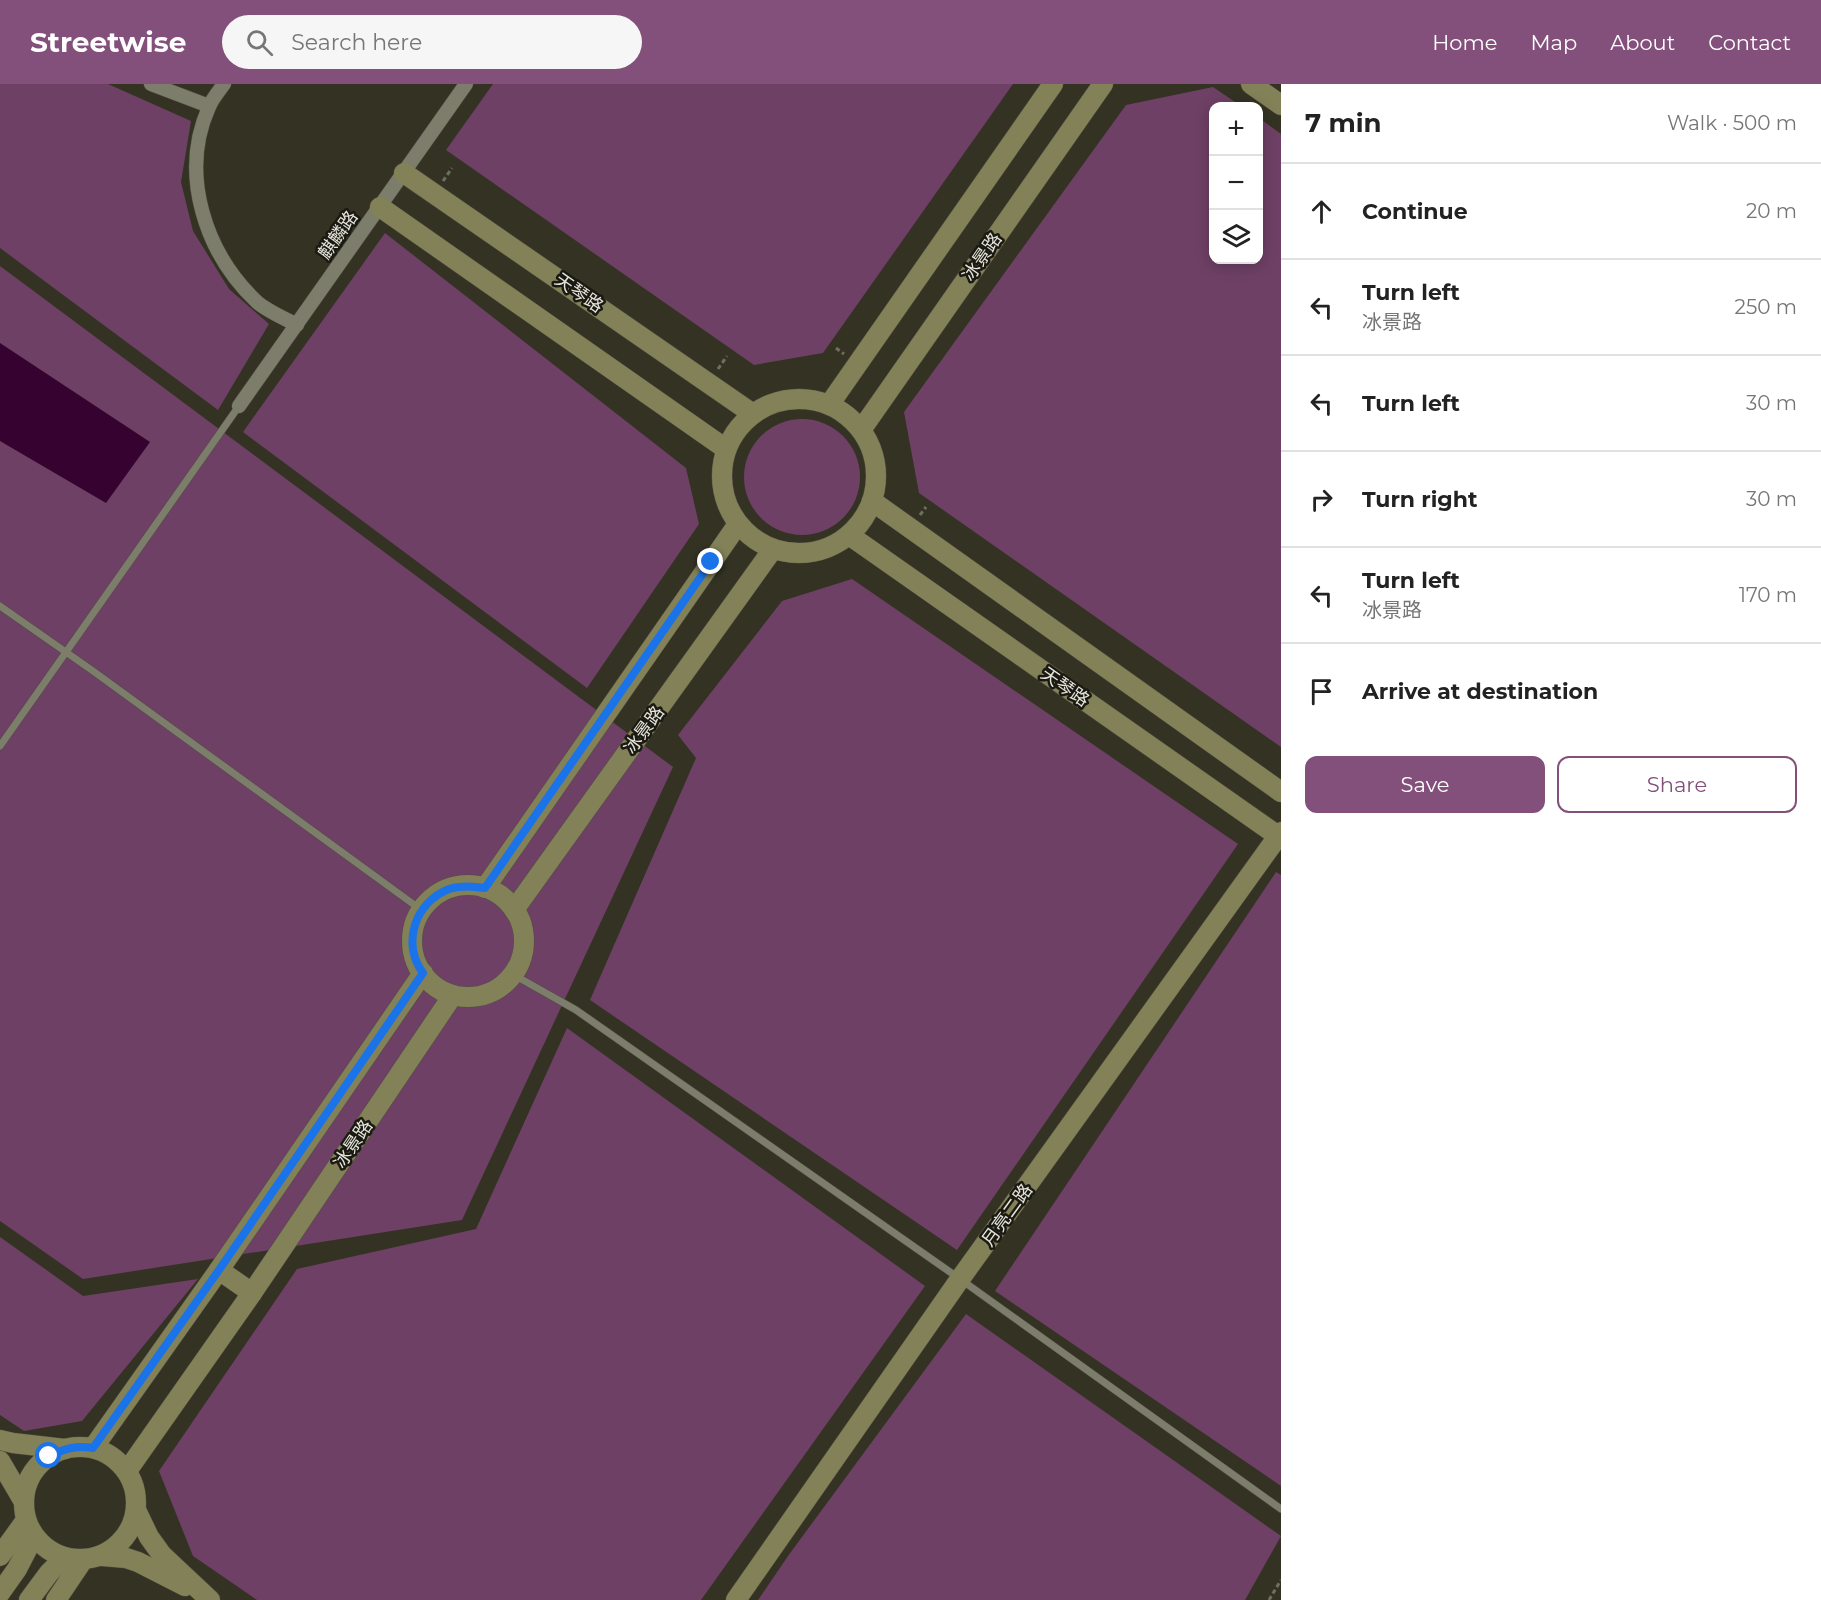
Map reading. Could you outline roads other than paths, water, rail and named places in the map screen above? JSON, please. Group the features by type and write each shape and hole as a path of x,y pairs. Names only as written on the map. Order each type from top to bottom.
{"main road":[{"path":"829,405 1053,84"},
{"name":"冰景路","path":"861,430 1103,84"},
{"path":"1251,84 1281,105"},
{"name":"天琴路","path":"404,173 753,414"},
{"path":"380,207 726,449"},
{"path":"803,399 829,405 847,415 861,430 873,452 876,477 872,501 863,520 849,535 826,549 800,554 773,549 754,539 738,524 725,501 721,475 726,449 737,430 753,414 777,402 803,399"},
{"path":"872,501 1281,792"},
{"path":"485,888 738,524"},
{"name":"天琴路","path":"849,535 1280,836"},
{"name":"冰景路","path":"514,910 773,549"},
{"name":"月亮二路","path":"736,1600 960,1279 1280,836"},
{"path":"467,886 485,888 502,897 514,910 522,927 524,944 514,975 496,989 480,996 461,997 444,992 429,981 423,973 412,948 413,930 420,909 432,898 448,889 467,886"},
{"path":"93,1448 219,1270 423,973"},
{"name":"冰景路","path":"127,1471 252,1293 453,994"},
{"path":"219,1270 252,1293"},
{"path":"0,1440 65,1449"},
{"path":"0,1593 17,1569 28,1520 27,1484 35,1468 49,1456 65,1449 83,1446 101,1450 117,1459 127,1471 136,1492 137,1512 131,1530 119,1545 49,1573 29,1600"},
{"path":"0,1461 28,1520 46,1549 83,1558 126,1558 208,1598"},
{"path":"137,1512 156,1547 169,1563 208,1598"},
{"path":"0,1556 28,1520"},
{"path":"56,1600 83,1558"}],"street":[{"path":"151,84 209,106"},
{"path":"224,84 209,106 197,148 196,188 208,234 233,273 258,303 297,325"},
{"name":"麒麟路","path":"239,406 466,84"}],"lane":[{"path":"0,746 239,406"},
{"path":"0,606 420,909"},
{"path":"514,975 576,1010 960,1279 1281,1509"}]}
